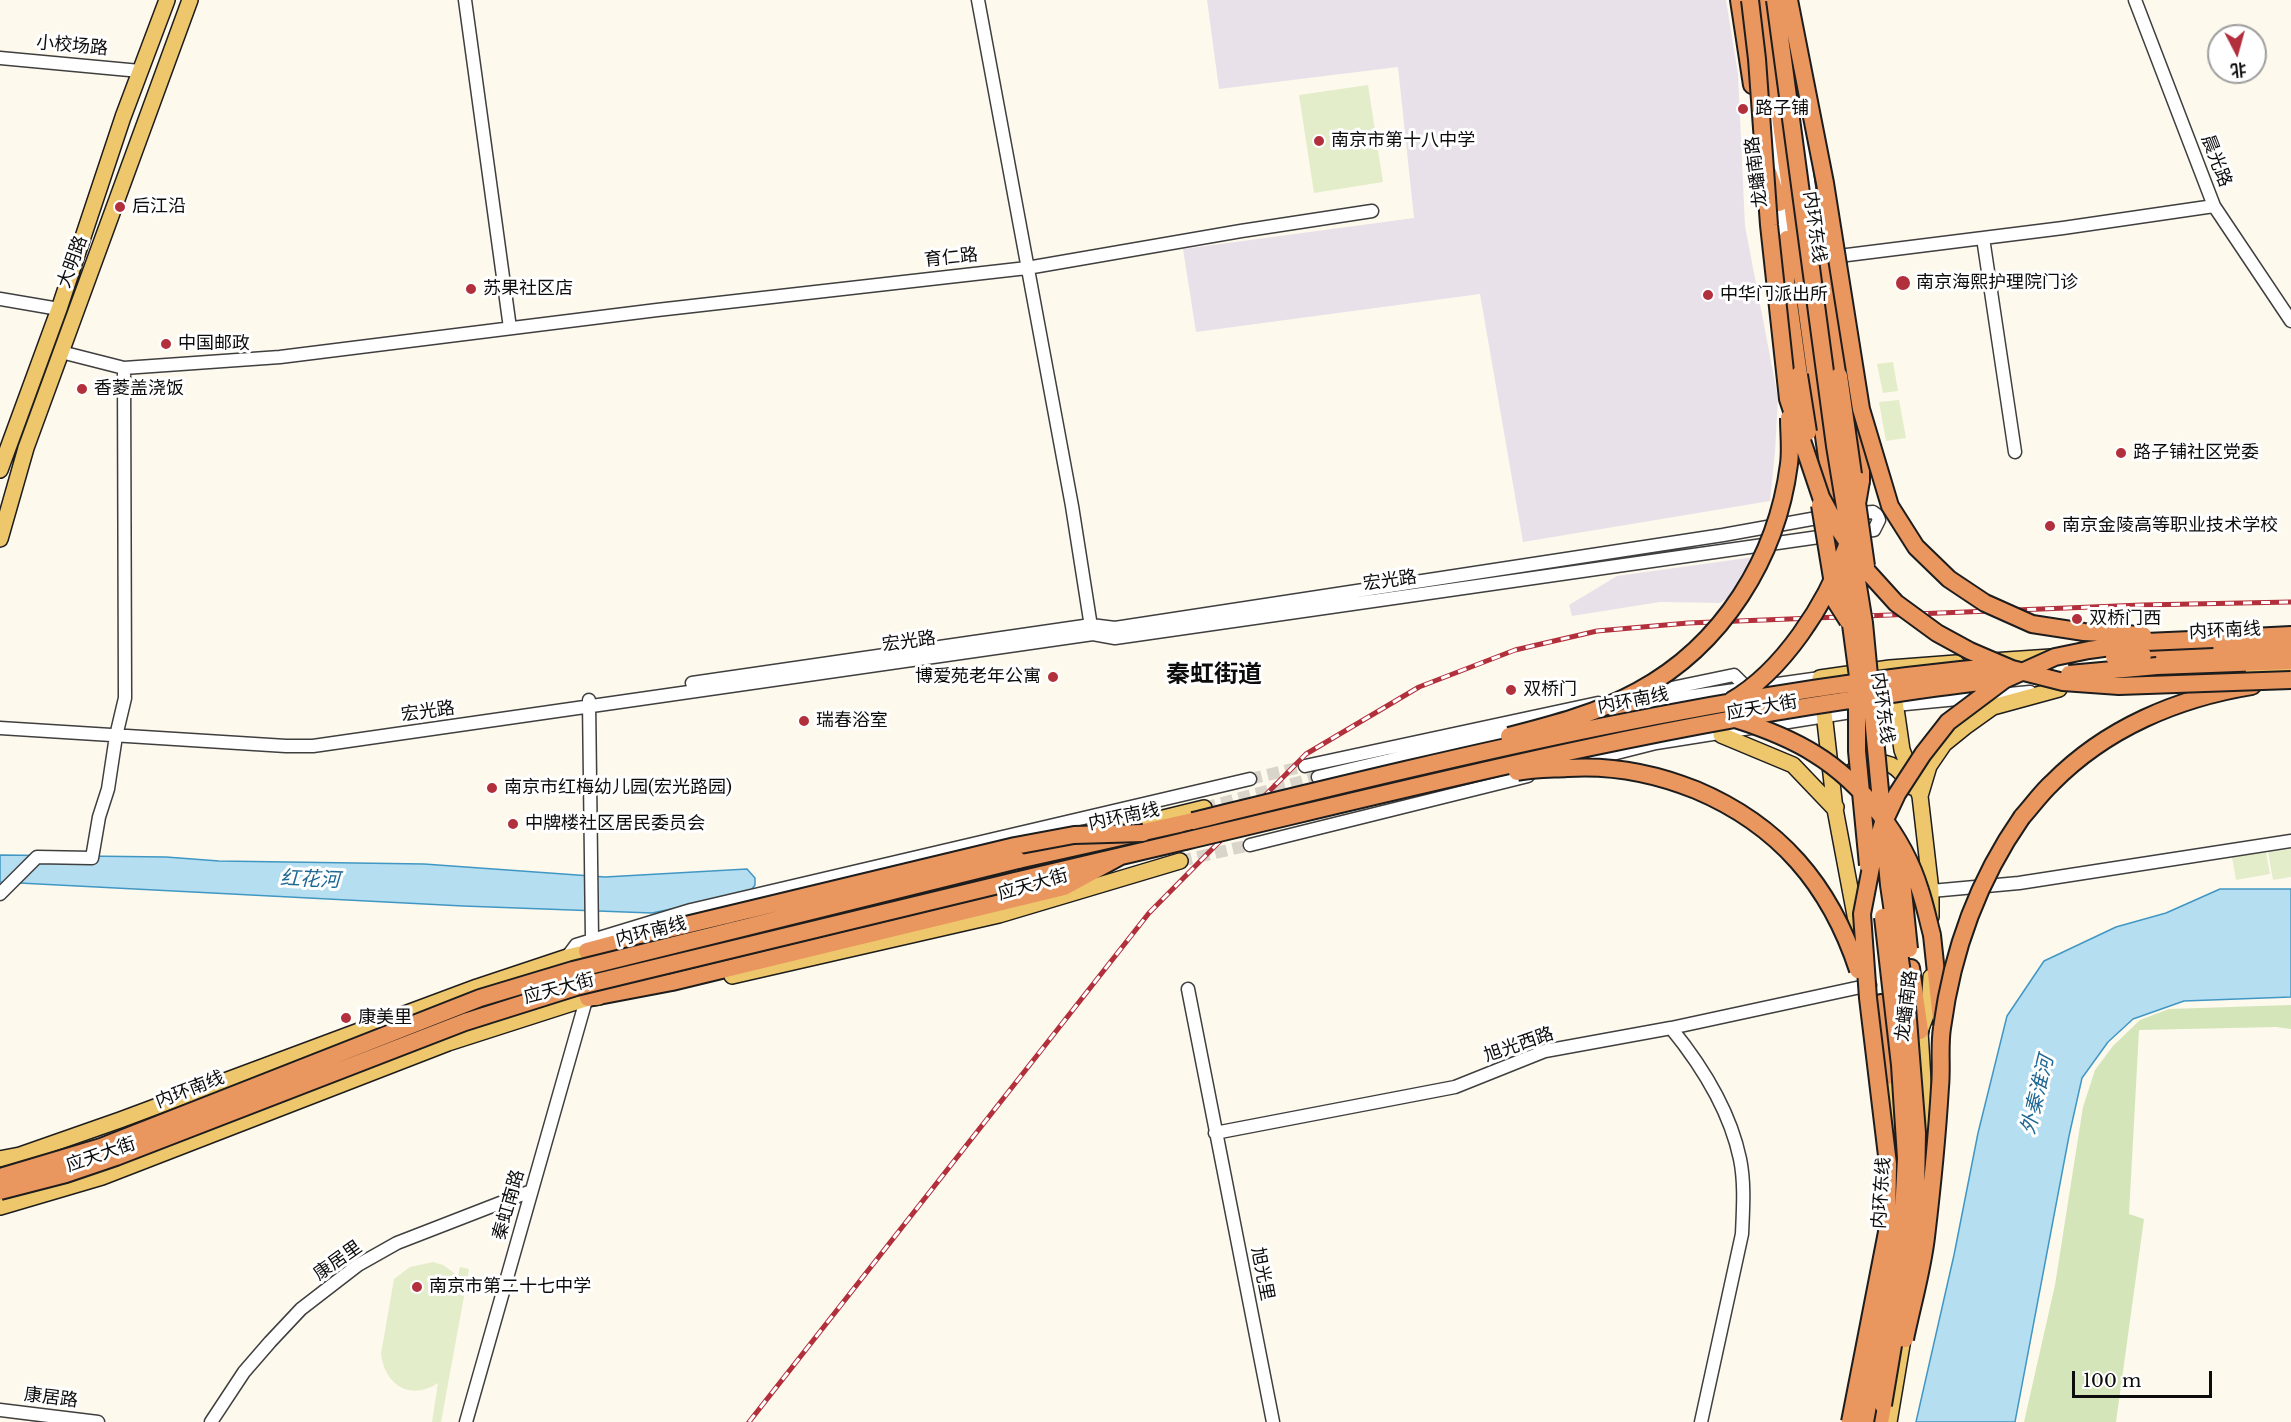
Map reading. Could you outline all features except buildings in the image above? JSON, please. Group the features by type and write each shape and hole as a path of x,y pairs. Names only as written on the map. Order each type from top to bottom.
{"highway":[{"path":"1739,0 1764,161 1779,203"},
{"path":"1514,735 1585,714 1638,691 1693,652 1717,629 1755,574 1780,508 1790,462 1788,399 1769,225 1757,59 1750,0"},
{"name":"内环东线","path":"1764,0 1857,623"},
{"name":"内环东线","path":"1775,0 1863,674 1888,972 1900,1065 1906,1158 1903,1213 1865,1422"},
{"path":"1789,0 1825,183 1861,409 1890,506 1916,547 1949,579 1985,603 2032,624 2084,632 2213,639"},
{"path":"1787,239 1786,282 1836,602 1857,623 1871,595 1824,258 1816,237"},
{"path":"1788,399 1821,497 1838,528 1867,572 1896,603 1937,633 1970,651 2012,669 2063,682 2119,686 2291,680"},
{"path":"1185,841 1237,838 1602,755 1652,740 1696,721 1737,697 1765,675 1791,647 1809,622 1834,577 1847,547 1860,481 1861,409"},
{"path":"1887,1076 1862,914 1882,826 1897,794 1923,754 1948,722 2004,680 2055,657 2146,642 2291,635"},
{"name":"内环南线","path":"0,1177 101,1147 480,998 573,970 1018,860 1541,739 1667,714 1814,689 1958,670 2291,645"},
{"name":"内环南线","path":"0,1191 66,1174 116,1157 465,1022 576,987 1548,756 1796,707 1981,682 2157,666 2291,661"},
{"path":"1863,674 1883,726 1920,1031"},
{"path":"1850,1422 1887,1232 1888,1164 1873,995 1857,751 1863,674"},
{"name":"内环东线","path":"1863,674 1877,744 1889,885 1908,1007 1917,1133 1916,1193 1909,1250 1880,1422"},
{"path":"1941,1029 1954,962 1984,878 2003,844 2022,817 2053,782 2091,749 2134,722 2171,706 2238,688 2291,680"},
{"path":"1193,821 1254,797 1514,735 1632,711 1678,708 1722,715 1766,729 1817,755 1847,779 1875,808 1910,865 1920,889 1932,935 1941,1029 1940,1085 1926,1239 1904,1344 1883,1405"},
{"path":"1524,771 1605,767 1657,776 1712,797 1740,812 1780,842 1801,864 1818,887 1833,911 1873,995"},
{"path":"590,941 664,930 1015,846 1074,835 1143,832"},
{"path":"588,998 672,982 1064,887 1121,856"}],"main road":[{"path":"0,470 167,0"},
{"name":"大明路","path":"0,539 26,448 190,0"},
{"name":"应天大街","path":"1820,678 1890,668 2291,645"},
{"name":"龙蟠南路","path":"1889,1422 1921,1231 1926,1131 1920,1031 1929,1007 1932,965 1931,891 1920,796 1902,750 1890,668"},
{"name":"应天大街","path":"2178,676 2291,672"},
{"path":"1820,678 1835,809 1849,891 1873,995"},
{"path":"1920,796 1929,766 1944,744 1965,727 1993,707 2059,689"},
{"path":"1722,735 1793,765 1835,809"},
{"path":"1835,809 1843,784 1855,768 1874,763 1891,765 1902,774 1920,796"},
{"name":"应天大街","path":"0,1159 20,1155 120,1120 477,987 567,957 590,941 666,936 1204,808"},
{"name":"应天大街","path":"0,1207 102,1177 448,1043 588,998 673,989 999,915 1180,861"},
{"path":"1859,1422 1877,1330 1882,1282 1896,1201 1895,1143 1887,1076"}],"street":[{"path":"465,0 510,328"},
{"path":"978,0 1072,506 1092,630"},
{"name":"龙蟠南路","path":"1756,0 1779,203 1787,239 1823,517 1820,537"},
{"path":"1783,0 1816,237 1850,514"},
{"name":"晨光路","path":"2135,0 2214,206 2291,321"},
{"name":"小校场路","path":"0,58 140,71"},
{"path":"1824,258 2214,206"},
{"name":"育仁路","path":"61,352 124,368 280,357 1027,268 1241,231 1372,212"},
{"path":"1983,238 2015,452"},
{"path":"0,299 59,309"},
{"path":"0,894 37,857 92,858 125,698 124,368"},
{"name":"宏光路","path":"0,728 312,740 1092,630 1115,628 1723,535 1823,517 1873,512 1877,515 1875,530 1115,638 1092,630"},
{"path":"1305,766 1418,740 1734,675 1747,688"},
{"name":"应天大街","path":"1250,844 1656,743 1722,735 1895,705 2178,676"},
{"name":"应天大街","path":"1318,777 1608,708 1820,678"},
{"path":"590,702 590,941"},
{"name":"宏光路","path":"0,720 117,732"},
{"name":"应天大街","path":"590,941 691,910 1250,779"},
{"path":"1931,891 2019,883 2291,841"},
{"name":"秦虹南路","path":"466,1422 588,998 590,941"},
{"name":"旭光里","path":"1188,989 1273,1422"},
{"name":"旭光西路","path":"1215,1133 1455,1087 1545,1051 1873,995"},
{"path":"1671,1028 1691,1053 1731,1124 1740,1161 1742,1234 1701,1422"},
{"name":"康居里","path":"211,1422 244,1372 270,1342 301,1309 358,1265 398,1244 531,1191"},
{"name":"康居路","path":"0,1410 98,1422"}],"shaded area":[{"path":"1207,0 1726,0 1738,74 1745,226 1778,398 1770,501 1523,542 1480,294 1196,332 1183,249 1414,218 1398,67 1219,89"},
{"path":"1754,557 1737,592 1720,603 1660,602 1572,616 1569,605 1617,576"}],"green space":[{"path":"1368,85 1383,182 1314,193 1299,95"},
{"path":"1893,362 1898,391 1883,393 1877,364"},
{"path":"1899,400 1906,438 1886,441 1879,402"},
{"path":"2291,849 2291,877 2273,880 2268,852"},
{"path":"2266,852 2270,874 2236,880 2232,857"},
{"path":"2291,1005 2291,1029 2276,1027 2139,1030 2129,1214 2144,1219 2116,1422 2024,1422 2055,1285 2083,1107 2095,1070 2113,1046 2140,1020 2169,1009"},
{"path":"433,1262 443,1265 458,1276 460,1267 469,1269 441,1422 432,1422 438,1383 418,1391 401,1387 388,1375 381,1354 394,1279 410,1267"}],"water":[{"name":"红花河","path":"0,855 424,864 605,877 747,869 755,878 755,885 749,893 652,913 463,906 0,882"},
{"name":"外秦淮河","path":"2220,889 2291,889 2291,997 2184,1001 2133,1019 2108,1042 2082,1078 2015,1422 1916,1422 1954,1255 1978,1133 2007,1016 2044,961 2116,927 2166,913"}],"tunnel":[{"path":"1250,779 1305,766"},
{"path":"1204,808 1318,777"},
{"path":"1180,861 1250,845"}],"railway":[{"path":"749,1422 1149,913 1306,754 1419,687 1515,650 1597,631 1688,623 2142,605 2291,602"}],"place":[{"name":"路子铺","path":"1743,109"},
{"name":"南京市第十八中学","path":"1319,141"},
{"name":"后江沿","path":"120,207"},
{"name":"南京海熙护理院门诊","path":"1903,283"},
{"name":"苏果社区店","path":"471,289"},
{"name":"中华门派出所","path":"1708,295"},
{"name":"中国邮政","path":"166,344"},
{"name":"香菱盖浇饭","path":"82,389"},
{"name":"路子铺社区党委","path":"2121,453"},
{"name":"南京金陵高等职业技术学校","path":"2050,526"},
{"name":"双桥门西","path":"2077,619"},
{"name":"博爱苑老年公寓","path":"1053,677"},
{"name":"双桥门","path":"1511,690"},
{"name":"瑞春浴室","path":"804,721"},
{"name":"南京市红梅幼儿园(宏光路园)","path":"492,788"},
{"name":"中牌楼社区居民委员会","path":"513,824"},
{"name":"康美里","path":"346,1018"},
{"name":"南京市第二十七中学","path":"417,1287"}],"district":[{"name":"秦虹街道","path":"1214,675"}]}
